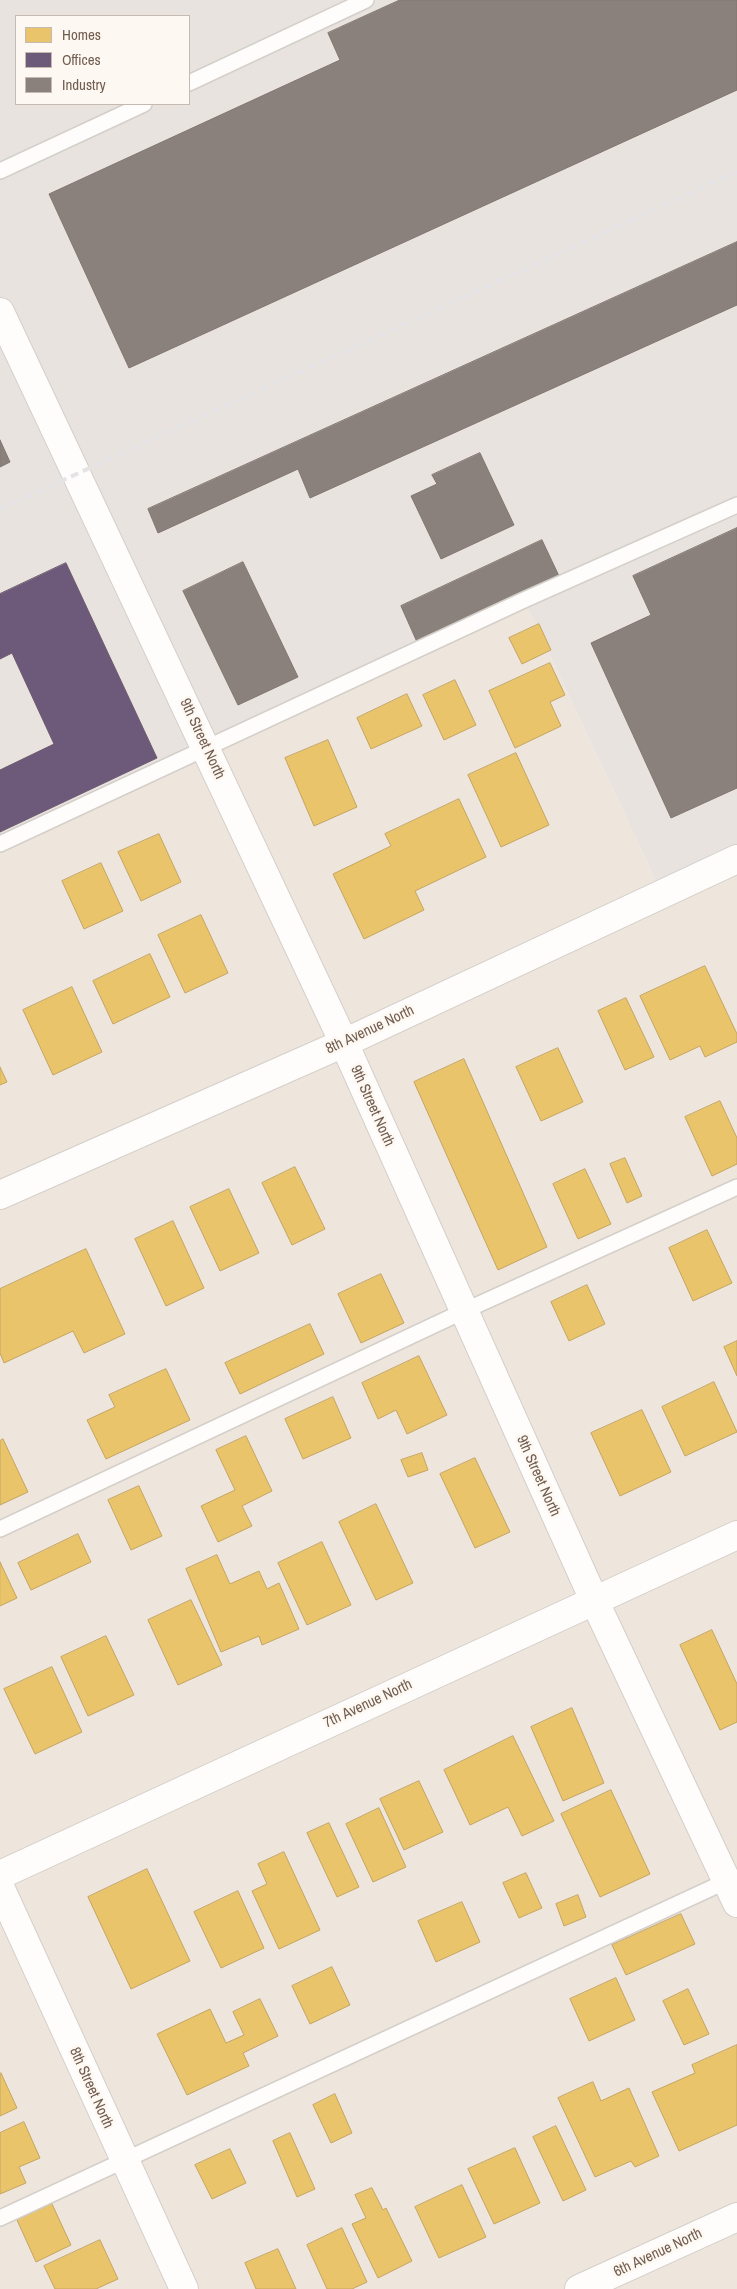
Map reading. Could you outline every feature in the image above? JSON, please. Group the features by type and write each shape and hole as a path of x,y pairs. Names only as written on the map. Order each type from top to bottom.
{"street":[{"name":"9th Street North","path":"0,312 344,1043 594,1600 734,1887"},
{"name":"8th Avenue North","path":"0,1195 344,1043 737,859"},
{"name":"7th Avenue North","path":"0,1875 737,1535"},
{"name":"8th Street North","path":"0,1887 184,2289"},
{"name":"6th Avenue North","path":"579,2289 737,2217"}],"lane":[{"path":"190,83 366,0"},
{"path":"0,171 142,105"},
{"path":"0,844 524,600 737,505"},
{"path":"0,1529 464,1311 737,1187"},
{"path":"0,2218 734,1887"}],"shaded area":[{"path":"0,0 737,0 737,859 662,894 524,600 0,844"},
{"path":"524,600 662,894 737,859 737,2289 0,2289 0,844"}],"building: Homes":[{"path":"539,624 551,650 522,664 509,638"},
{"path":"550,663 565,695 550,702 561,726 515,748 489,691"},
{"path":"455,680 476,725 444,740 423,695"},
{"path":"407,694 422,726 371,749 357,718"},
{"path":"328,740 357,807 314,826 285,758"},
{"path":"516,753 549,825 501,847 468,775"},
{"path":"459,799 486,857 415,891 424,910 364,939 333,874 391,846 385,834"},
{"path":"159,834 181,882 141,901 118,852"},
{"path":"101,863 123,911 84,929 62,881"},
{"path":"201,915 228,973 185,993 158,935"},
{"path":"150,954 170,997 113,1024 93,981"},
{"path":"705,966 737,1034 737,1042 705,1057 700,1046 670,1060 640,996"},
{"path":"72,987 102,1052 53,1075 23,1010"},
{"path":"626,998 654,1057 625,1070 598,1011"},
{"path":"558,1048 583,1102 541,1121 516,1067"},
{"path":"464,1059 547,1247 498,1270 414,1082"},
{"path":"0,1067 7,1082 0,1085"},
{"path":"720,1101 737,1138 737,1164 712,1176 685,1117"},
{"path":"625,1158 642,1196 627,1203 610,1164"},
{"path":"295,1167 325,1229 292,1245 262,1183"},
{"path":"585,1169 611,1224 578,1239 553,1184"},
{"path":"229,1189 259,1253 220,1271 190,1207"},
{"path":"173,1221 204,1288 166,1306 135,1239"},
{"path":"707,1230 732,1283 693,1301 669,1248"},
{"path":"86,1249 125,1334 84,1353 73,1331 4,1363 0,1353 0,1289"},
{"path":"381,1274 404,1323 361,1343 338,1294"},
{"path":"587,1285 605,1324 569,1341 551,1302"},
{"path":"310,1324 324,1354 240,1394 225,1363"},
{"path":"737,1341 737,1376 724,1347"},
{"path":"419,1356 447,1415 407,1434 396,1410 378,1419 362,1383"},
{"path":"166,1369 190,1420 106,1459 87,1420 115,1407 109,1395"},
{"path":"714,1382 737,1432 685,1456 662,1407"},
{"path":"333,1397 351,1438 303,1459 285,1419"},
{"path":"642,1410 671,1472 620,1496 591,1433"},
{"path":"246,1436 272,1491 242,1506 252,1526 218,1542 201,1506 235,1490 216,1450"},
{"path":"3,1439 28,1492 0,1505 0,1441"},
{"path":"422,1453 428,1470 408,1477 401,1460"},
{"path":"475,1458 510,1532 475,1548 440,1474"},
{"path":"139,1486 162,1536 131,1550 108,1500"},
{"path":"376,1504 413,1583 376,1600 339,1522"},
{"path":"78,1534 91,1562 31,1590 18,1563"},
{"path":"322,1542 351,1605 307,1625 278,1563"},
{"path":"217,1555 230,1584 259,1571 267,1589 279,1583 299,1629 262,1645 259,1636 221,1652 186,1569"},
{"path":"0,1562 17,1598 0,1606"},
{"path":"191,1600 222,1665 178,1685 148,1620"},
{"path":"712,1630 737,1684 737,1722 720,1730 680,1645"},
{"path":"106,1636 134,1695 88,1716 61,1657"},
{"path":"52,1667 82,1732 35,1754 4,1689"},
{"path":"572,1708 604,1783 563,1801 531,1727"},
{"path":"513,1736 554,1821 522,1836 508,1807 470,1825 444,1770"},
{"path":"419,1781 443,1832 404,1850 380,1799"},
{"path":"611,1790 650,1874 600,1897 561,1814"},
{"path":"379,1808 406,1867 373,1882 346,1824"},
{"path":"329,1823 359,1887 337,1897 307,1833"},
{"path":"284,1852 320,1930 279,1949 252,1891 267,1884 258,1864"},
{"path":"147,1869 190,1961 131,1989 88,1897"},
{"path":"526,1873 542,1908 519,1918 503,1883"},
{"path":"238,1891 264,1948 221,1968 194,1912"},
{"path":"578,1895 586,1917 564,1926 556,1904"},
{"path":"462,1902 480,1942 436,1962 418,1921"},
{"path":"681,1914 695,1944 626,1975 612,1945"},
{"path":"332,1967 350,2005 310,2024 292,1986"},
{"path":"616,1978 635,2020 589,2041 570,1999"},
{"path":"688,1989 709,2034 684,2045 663,2001"},
{"path":"260,1999 278,2036 243,2053 249,2066 187,2095 157,2034 210,2009 226,2043 244,2035 233,2012"},
{"path":"737,2045 737,2125 679,2151 652,2092 695,2073 692,2065"},
{"path":"0,2074 17,2108 0,2116"},
{"path":"593,2082 601,2101 629,2088 659,2156 635,2167 631,2161 595,2177 558,2098"},
{"path":"335,2094 352,2133 331,2143 313,2105"},
{"path":"24,2122 40,2158 19,2167 26,2183 0,2194 0,2133"},
{"path":"556,2126 586,2190 563,2201 533,2137"},
{"path":"290,2133 315,2189 297,2197 273,2141"},
{"path":"515,2148 540,2203 494,2224 468,2169"},
{"path":"230,2149 246,2183 212,2199 195,2165"},
{"path":"462,2185 486,2237 439,2258 415,2207"},
{"path":"372,2188 383,2210 386,2208 412,2261 378,2278 352,2224 366,2218 355,2195"},
{"path":"52,2204 71,2245 36,2262 17,2220"},
{"path":"342,2228 367,2282 352,2289 327,2289 307,2245"},
{"path":"100,2240 118,2279 96,2289 55,2289 44,2266"},
{"path":"278,2249 296,2289 256,2289 245,2263"}],"building: Offices":[{"path":"66,563 157,758 0,832 0,770 54,744 12,653 0,659 0,594"}],"building: Industry":[{"path":"400,0 737,0 737,90 129,368 49,194 340,60 328,33"},
{"path":"737,242 737,305 310,498 298,469 158,533 148,509"},
{"path":"0,440 10,462 0,467"},
{"path":"480,453 514,525 441,559 411,496 437,484 432,475"},
{"path":"737,528 737,788 671,818 591,643 651,615 633,576"},
{"path":"542,540 559,576 417,642 401,606"},
{"path":"243,562 298,677 238,705 183,591"}],"railway":[{"path":"0,509 737,172"}]}
